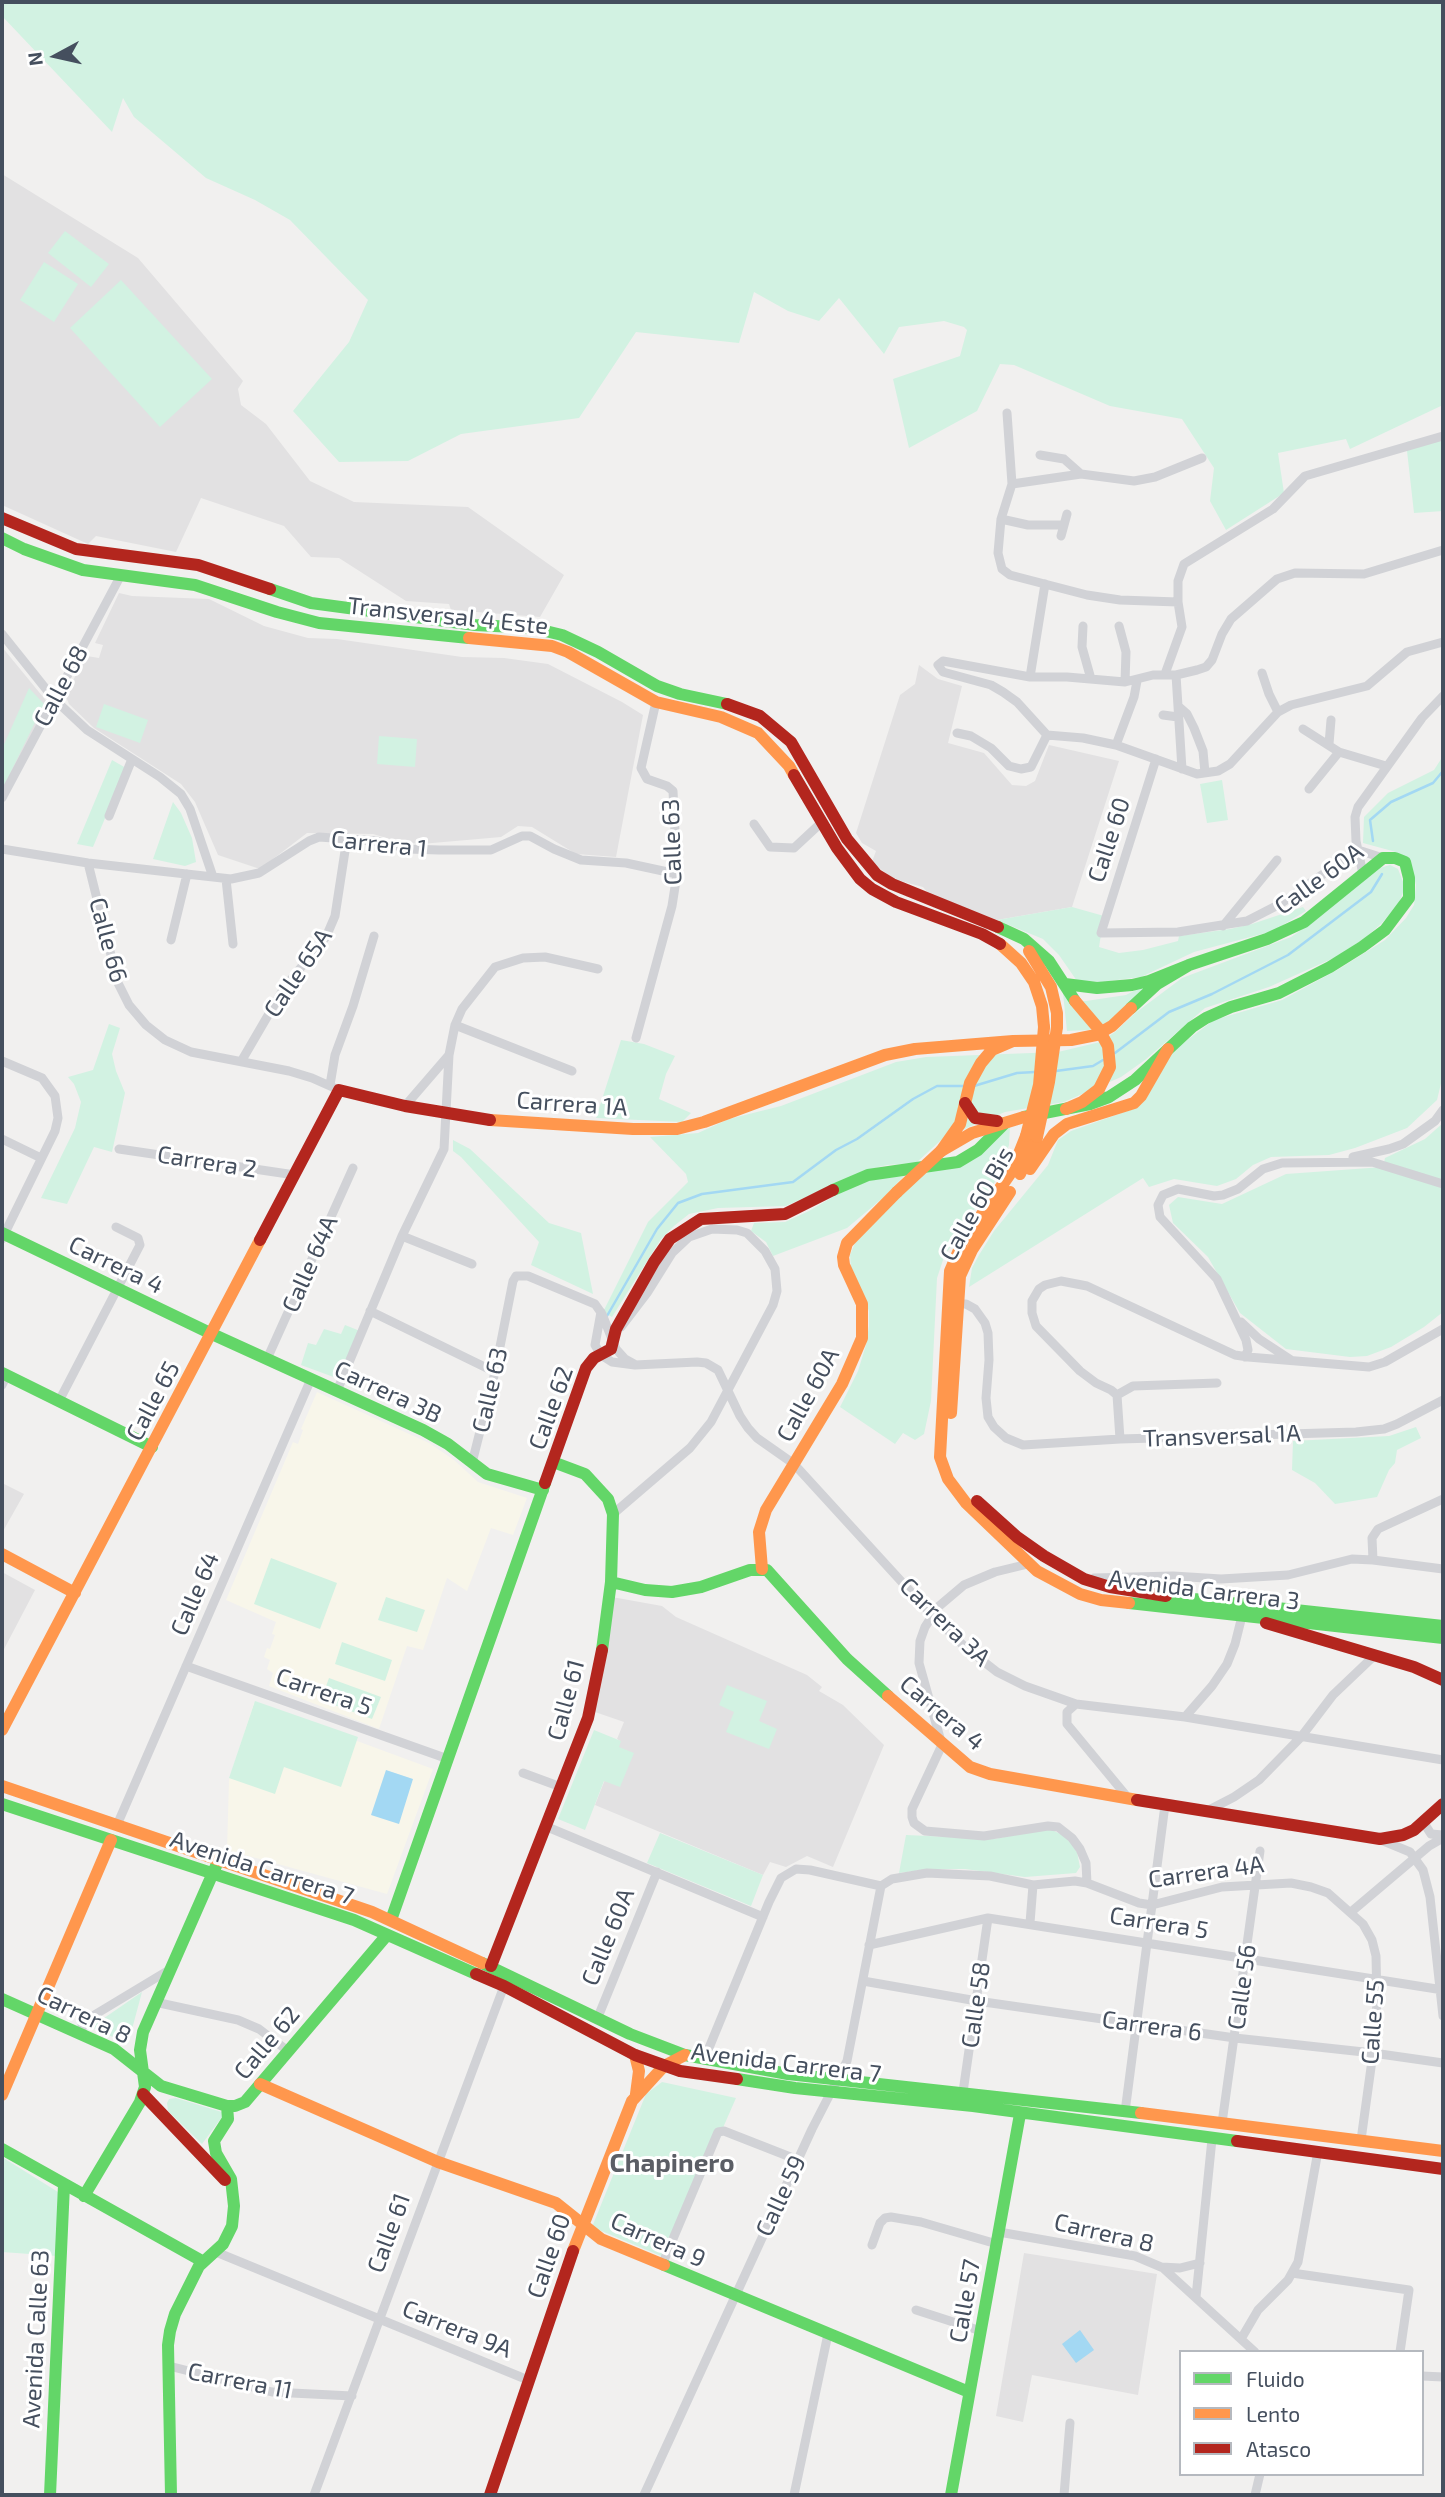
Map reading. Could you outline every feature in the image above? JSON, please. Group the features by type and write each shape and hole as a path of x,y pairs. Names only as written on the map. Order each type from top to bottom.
{"street":[{"path":"1007,413 1012,484 1001,519 998,553 1002,569 1010,575 1087,595 1120,600 1178,602"},
{"path":"1164,674 1182,627 1178,581 1184,564 1273,509 1305,476 1443,436"},
{"path":"1040,455 1064,459 1080,474"},
{"path":"1012,484 1080,474 1135,481 1155,477 1202,458"},
{"path":"1061,536 1068,514"},
{"name":"Transversal 4 Este","path":"2,518 76,548 198,565 278,594 320,605 475,625 533,628 562,635 657,686 680,694 740,707 760,716 791,742 847,839 877,875 1002,930"},
{"path":"1001,519 1028,525 1064,525"},
{"name":"Transversal 4 Este","path":"2,538 83,570 195,585 319,623 552,646 568,652 656,702 720,717 758,733 789,766 852,870 872,889 896,902 982,933 1002,945"},
{"path":"1443,550 1364,574 1295,573 1277,579 1231,619 1206,667 1176,675 1164,674 1125,682 1030,677 943,661 938,665 943,672 991,685 1003,692 1017,702 1047,735 1083,738 1116,746 1182,769 1205,773 1218,771 1230,764 1278,712 1291,705 1367,686 1407,652 1443,642"},
{"name":"Calle 68","path":"2,798 121,575"},
{"path":"1030,677 1045,584"},
{"path":"1083,626 1082,647 1091,680"},
{"path":"1119,626 1126,652 1125,682"},
{"path":"2,634 54,699 87,730 175,788 186,801 213,877"},
{"path":"1262,673 1278,712"},
{"path":"1176,675 1182,769"},
{"path":"1116,746 1137,681"},
{"path":"1363,874 1355,817 1358,807 1422,718 1443,696"},
{"name":"Calle 63","path":"636,1038 672,906 677,874 673,792 667,786 647,779 641,768 656,702"},
{"path":"1179,706 1194,727 1203,751 1205,773"},
{"path":"1163,715 1178,717"},
{"path":"1329,744 1331,720"},
{"path":"1303,729 1339,752 1386,766"},
{"path":"957,733 971,736 991,748 1009,766 1021,769 1031,767 1047,735"},
{"path":"1309,789 1339,752"},
{"path":"109,816 132,759"},
{"name":"Calle 60","path":"1156,759 1101,933 1178,932 1223,926"},
{"path":"754,824 770,847 794,848 822,822"},
{"name":"Carrera 1","path":"2,849 88,863 241,879 260,873 319,837 377,841 408,849 491,850 522,836 530,836 581,860 626,863 677,874"},
{"name":"Calle 65A","path":"242,1060 284,988 326,937 334,916 347,838"},
{"path":"1358,850 1383,858"},
{"path":"1223,926 1247,920 1280,904 1358,850"},
{"name":"Calle 60A","path":"762,1569 758,1543 761,1521 842,1384 862,1338 862,1304 844,1265 843,1256 847,1243 941,1151 960,1124 973,1076 992,1050 1013,1041 1071,1040 1096,1035 1112,1026 1157,984 1189,965 1290,930 1320,910 1383,858 1395,858 1405,862 1410,886 1409,898 1399,914 1385,930 1330,967 1279,993 1231,1007 1206,1018 1192,1027 1122,1089 1099,1101 1003,1121 972,1133 941,1151"},
{"path":"1223,926 1277,860"},
{"name":"Calle 66","path":"88,863 118,983 135,1013"},
{"path":"171,940 187,874"},
{"path":"226,879 233,944"},
{"path":"1002,930 1038,950 1098,1028 1108,1046 1110,1068 1099,1089 1090,1097 1066,1109"},
{"name":"Calle 60 Bis","path":"1002,930 1025,947 1042,968 1051,987 1057,1013 1050,1027"},
{"name":"Calle 65","path":"2,1730 295,1175 335,1087 335,1055 374,936"},
{"name":"Calle 60 Bis","path":"984,1516 957,1477 948,1454 958,1286 967,1259 1025,1165 1031,1136 1049,1082 1050,1027 1034,982 1021,963 1002,945"},
{"path":"337,1391 402,1236 444,1149 449,1055 462,1009 495,967 523,958 545,957 597,969"},
{"path":"1065,984 1097,988 1132,985 1189,965"},
{"name":"Carrera 1A","path":"135,1013 157,1034 178,1047 312,1078 405,1106 494,1120 633,1129 677,1129 704,1122 885,1055 915,1049 1013,1041"},
{"path":"456,1025 572,1071"},
{"path":"1007,1197 1060,1128 1076,1120 1122,1108 1141,1096 1168,1049"},
{"path":"405,1106 449,1055"},
{"path":"2,1061 42,1078 55,1096 58,1118 2,1236"},
{"path":"965,1102 975,1118 1003,1121"},
{"path":"1328,1162 1373,1154 1403,1144 1435,1121 1443,1110"},
{"name":"Calle 62","path":"391,1920 586,1368 594,1357 611,1349 615,1336 654,1262 670,1239 684,1228 708,1218 785,1214 868,1175 958,1162 978,1150 1003,1121"},
{"name":"Calle 60 Bis","path":"984,1516 948,1479 940,1457 958,1306 950,1271 962,1243 1012,1171 1031,1136"},
{"path":"2,1139 41,1158"},
{"name":"Carrera 2","path":"119,1149 295,1175"},
{"path":"1245,1357 1248,1346 1237,1318 1212,1272 1160,1217 1158,1205 1163,1195 1172,1190 1185,1189 1219,1196 1238,1189 1263,1169 1274,1164 1381,1163 1443,1184"},
{"name":"Calle 64A","path":"267,1359 353,1168"},
{"path":"59,1401 141,1243 135,1236 116,1227"},
{"path":"553,1462 589,1478 608,1499 613,1514 690,1448 729,1391 773,1305 776,1291 775,1269 765,1251 747,1233 712,1229 689,1237 672,1253 628,1321 615,1336"},
{"name":"Carrera 4","path":"2,1236 212,1334"},
{"path":"402,1236 472,1264"},
{"name":"Calle 63","path":"472,1463 516,1276 528,1276 579,1297 595,1304 601,1312"},
{"path":"1120,1439 1116,1395 1080,1371 1036,1326 1032,1301 1034,1295 1045,1285 1061,1282 1087,1286 1245,1357 1361,1368 1375,1366 1443,1329"},
{"path":"958,1306 979,1313 985,1323"},
{"path":"370,1311 495,1372"},
{"path":"601,1312 615,1336 620,1355 635,1364"},
{"path":"601,1312 595,1345 601,1355 612,1362 635,1364"},
{"path":"956,1326 969,1316 979,1317 985,1323"},
{"path":"1237,1318 1254,1335 1291,1360"},
{"name":"Transversal 1A","path":"985,1323 989,1360 986,1409 988,1417 998,1432 1023,1445 1370,1431 1397,1424 1443,1400"},
{"name":"Carrera 3B","path":"212,1334 438,1438 496,1477 543,1490"},
{"name":"Carrera 3A","path":"635,1364 706,1363 718,1370 740,1416 757,1438 794,1464 932,1615 965,1647 997,1672 1024,1686 1076,1704 1185,1717 1443,1760"},
{"path":"3,1377 152,1447"},
{"name":"Calle 64","path":"117,1825 311,1379"},
{"path":"1116,1395 1133,1386 1217,1383"},
{"path":"1373,1560 1372,1538 1378,1529 1443,1499"},
{"name":"Calle 61","path":"491,1966 588,1718 611,1583 613,1514"},
{"name":"Avenida Carrera 3","path":"984,1516 1028,1564 1068,1588 1101,1600 1443,1638"},
{"name":"Avenida Carrera 3","path":"984,1516 1084,1579 1143,1594 1443,1626"},
{"path":"2,1554 75,1593"},
{"path":"1084,1579 1173,1576 1221,1579 1288,1575 1352,1559 1443,1569"},
{"path":"1028,1564 995,1572 964,1585 932,1615 920,1641 919,1663 942,1745 912,1809 912,1817 914,1823 925,1831 984,1836 1048,1826 1058,1827 1068,1833 1080,1849 1086,1863 1087,1883"},
{"path":"611,1583 672,1592 701,1587 750,1570 762,1569"},
{"name":"Carrera 4","path":"762,1569 771,1574 841,1653 970,1767 990,1774 1203,1812 1380,1839"},
{"path":"1185,1717 1227,1664 1242,1616 1414,1667 1443,1680"},
{"path":"1203,1812 1234,1797 1259,1780 1301,1737 1333,1695 1375,1655"},
{"name":"Carrera 5","path":"186,1666 448,1759"},
{"path":"1076,1704 1067,1712 1067,1724 1129,1799"},
{"path":"523,1773 561,1787"},
{"name":"Avenida Carrera 7","path":"2,1786 332,1897 391,1920 630,2034 704,2060 765,2071 963,2092 1443,2151"},
{"name":"Avenida Carrera 7","path":"2,1804 332,1913 387,1934 503,1986 635,2055 664,2066 708,2076 1020,2113 1443,2169"},
{"path":"1380,1839 1403,1835 1424,1823 1443,1804"},
{"path":"1125,2112 1165,1805"},
{"path":"1424,1823 1431,1834 1443,1836"},
{"path":"545,1826 762,1917"},
{"path":"1351,1912 1443,1836"},
{"path":"1380,1839 1404,1848 1423,1870 1430,1897 1443,2016"},
{"path":"2,2095 111,1840"},
{"name":"Calle 56","path":"1222,2123 1260,1851"},
{"path":"84,2196 136,2111 143,2094 141,2040 155,2002 219,1859"},
{"path":"704,2060 762,1917 784,1875 796,1869 803,1869 881,1886"},
{"name":"Calle 60A","path":"598,2017 657,1872"},
{"name":"Carrera 4A","path":"881,1886 892,1879 927,1873 990,1876 1033,1885 1065,1881 1087,1883 1139,1903 1152,1905 1222,1887 1291,1883 1311,1886 1328,1893 1351,1912"},
{"path":"1030,1923 1033,1885"},
{"name":"Calle 59","path":"644,2495 734,2296 849,2054 881,1886"},
{"path":"1430,1897 1443,1900"},
{"name":"Calle 55","path":"1351,1912 1363,1924 1372,1940 1376,1956 1373,2053 1361,2140"},
{"name":"Carrera 5","path":"869,1945 988,1918 1441,1989"},
{"name":"Calle 58","path":"963,2092 988,1918"},
{"name":"Calle 62","path":"202,2261 223,2244 232,2226 233,2190 229,2173 214,2147 215,2136 228,2119 227,2106 245,2102 387,1934"},
{"path":"82,2035 82,2025 90,2017 169,1970"},
{"name":"Carrera 6","path":"863,1980 977,2001 1235,2039 1443,2063"},
{"name":"Calle 61","path":"314,2495 503,1986"},
{"name":"Carrera 8","path":"2,1999 121,2053 144,2075"},
{"path":"155,2002 239,2020 259,2029 288,2051"},
{"path":"635,2055 639,2071 636,2094"},
{"name":"Calle 60","path":"491,2495 527,2381 582,2225 636,2094 664,2066 685,2055"},
{"path":"144,2075 176,2092 227,2106"},
{"name":"Carrera 9","path":"260,2084 438,2162 556,2203 601,2239 970,2392"},
{"path":"164,2114 163,2103 176,2092"},
{"path":"143,2094 233,2190"},
{"name":"Calle 57","path":"951,2495 1020,2113"},
{"path":"662,2265 716,2134 724,2131 798,2160"},
{"path":"1196,2297 1212,2138"},
{"path":"2,2148 202,2261 175,2314 168,2344 171,2495"},
{"path":"1241,2339 1258,2310 1292,2273 1301,2251 1318,2151"},
{"name":"Avenida Calle 63","path":"50,2495 64,2185"},
{"name":"Carrera 8","path":"872,2245 880,2223 891,2217 998,2238 1135,2256 1161,2267 1180,2268 1200,2263"},
{"name":"Carrera 9A","path":"216,2252 527,2381"},
{"path":"1161,2267 1253,2350"},
{"path":"1292,2273 1409,2290 1400,2350"},
{"path":"916,2310 981,2331"},
{"path":"794,2495 828,2334"},
{"name":"Carrera 11","path":"169,2366 272,2392 352,2396"},
{"path":"1424,2376 1443,2377"},
{"path":"1064,2495 1070,2423"},
{"path":"1255,2495 1260,2476"}],"shaded area":[{"path":"2,174 138,258 243,381 238,389 241,405 266,424 310,481 354,502 468,507 564,575 540,617 451,610 449,604 406,601 339,558 311,557 284,526 201,498 176,552 96,536 88,544 2,505"},
{"path":"119,593 132,596 209,599 264,626 308,638 337,639 462,657 504,658 548,664 622,702 643,715 616,857 576,854 532,827 518,826 501,837 421,844 400,842 373,834 307,833 260,869 218,855 195,802 181,784 94,728 69,704 65,694 87,656 99,658 103,645 95,643"},
{"path":"2,647 48,703 2,796"},
{"path":"919,665 938,679 962,686 948,743 984,753 1012,785 1026,786 1035,781 1049,745 1119,761 1072,907 997,920 929,894 923,887 893,879 872,862 876,851 862,843 856,833 900,695 915,684"},
{"path":"317,1392 429,1443 454,1460 478,1482 527,1498 513,1535 491,1528 467,1591 447,1578 423,1650 407,1646 379,1729 269,1686 273,1673 267,1669 270,1660 264,1657 275,1635 272,1634 276,1622 226,1600 293,1442 298,1444 303,1430 301,1429"},
{"path":"2,1483 24,1494 2,1533"},
{"path":"2,1572 35,1590 2,1653"},
{"path":"612,1597 662,1606 676,1617 807,1675 822,1687 819,1691 843,1705 884,1745 833,1867 807,1856 786,1867 770,1862 763,1875 595,1805 620,1741 617,1739 624,1722 595,1712"},
{"path":"254,1703 433,1769 387,1894 227,1850 229,1780"},
{"path":"1024,2253 1157,2274 1138,2395 1032,2375 1023,2422 996,2416"}],"green space":[{"path":"2,2 1443,2 1443,405 1350,449 1346,439 1278,453 1284,493 1226,530 1210,501 1214,468 1182,419 1110,406 1014,365 1000,364 977,411 909,448 893,379 960,356 967,330 944,321 899,327 884,354 839,298 819,321 788,311 754,292 739,343 636,332 579,418 461,434 408,461 339,462 293,411 349,342 368,300 290,220 255,200 206,178 134,117 123,98 112,132 2,16"},
{"path":"65,231 109,264 91,287 48,253"},
{"path":"44,262 78,284 54,322 20,300"},
{"path":"121,280 212,379 160,427 70,328"},
{"path":"1443,434 1443,511 1414,513 1406,442"},
{"path":"29,688 44,704 2,790 2,749"},
{"path":"104,704 148,720 140,743 96,727"},
{"path":"379,736 417,739 415,767 377,764"},
{"path":"1443,756 1443,1075 1437,1100 1407,1128 1329,1155 1271,1157 1253,1165 1236,1179 1217,1186 1174,1179 1149,1187 1143,1178 969,1287 972,1268 979,1255 994,1231 1048,1165 1058,1140 1071,1131 1133,1109 1171,1052 1214,1020 1282,1000 1385,940 1406,918 1414,905 1416,885 1410,861 1396,852 1363,843 1364,817 1388,793 1434,770"},
{"path":"112,760 126,768 93,847 77,844"},
{"path":"1222,780 1228,820 1207,823 1200,784"},
{"path":"173,802 192,838 196,862 185,866 153,859"},
{"path":"1390,865 1398,869 1405,887 1399,903 1365,938 1336,957 1269,987 1205,1008 1121,1077 1064,1102 1005,1112 971,1126 940,1141 916,1163 887,1165 863,1171 786,1206 718,1208 689,1214 661,1239 612,1317 603,1312 648,1222 688,1182 686,1174 650,1137 698,1133 729,1119 781,1106 896,1062 926,1057 1058,1052 1100,1042 1182,978 1291,937 1380,868"},
{"path":"1072,907 1104,916 1099,947 1119,953 1178,941 1179,936 1252,924 1303,907 1306,911 1273,931 1194,952 1141,977 1101,982 1077,981 1059,955 1043,939 997,920"},
{"path":"1153,981 1109,1022 1089,1030 1067,1031 1062,984 1068,1001 1086,1001 1126,995"},
{"path":"109,1024 120,1028 112,1054 125,1093 112,1152 94,1147 67,1204 41,1198 75,1128 81,1102 68,1077 93,1070"},
{"path":"621,1040 644,1044 675,1056 666,1074 659,1099 691,1113 682,1122 596,1118"},
{"path":"1443,1123 1443,1312 1391,1347 1367,1356 1350,1357 1286,1349 1240,1313 1208,1257 1173,1223 1169,1205 1178,1197 1222,1204 1286,1174 1383,1167 1385,1158 1425,1139"},
{"path":"1010,1126 1009,1145 993,1186 978,1204 944,1257 937,1278 931,1401 924,1434 915,1440 903,1433 895,1444 840,1407 858,1371 869,1326 869,1311 851,1269 850,1255 855,1243 924,1172 948,1169"},
{"path":"453,1140 470,1149 549,1223 581,1233 593,1294 531,1265 539,1242 453,1151"},
{"path":"904,1176 847,1228 773,1256 766,1242 751,1231 754,1223 785,1222 853,1185"},
{"path":"345,1325 360,1331 339,1379 301,1365 308,1343 316,1345 324,1329 341,1334"},
{"path":"1416,1427 1421,1438 1397,1450 1395,1463 1377,1497 1335,1504 1315,1483 1292,1470 1293,1441 1389,1436"},
{"path":"271,1558 337,1583 320,1629 254,1604"},
{"path":"386,1597 425,1610 417,1632 378,1620"},
{"path":"342,1642 392,1660 385,1681 335,1664"},
{"path":"329,1678 381,1697 372,1719 321,1700"},
{"path":"727,1685 767,1701 759,1721 777,1729 769,1749 726,1732 734,1712 719,1705"},
{"path":"255,1701 358,1737 341,1787 284,1767 275,1794 229,1778"},
{"path":"594,1730 621,1741 619,1747 634,1753 620,1787 604,1781 585,1830 558,1819"},
{"path":"1052,1830 1067,1837 1077,1852 1080,1867 1076,1873 1025,1877 965,1869 930,1869 899,1873 906,1835 994,1839"},
{"path":"660,1833 763,1875 751,1906 647,1863"},
{"path":"142,1992 128,2044 91,2027"},
{"path":"662,2082 736,2098 666,2258 592,2227 646,2094"},
{"path":"176,2098 225,2113 202,2144 168,2111 169,2099"},
{"path":"2,2157 58,2192 57,2256 2,2252"}],"water":[{"path":"386,1770 413,1779 399,1824 371,1815"},
{"path":"1080,2330 1094,2350 1076,2363 1062,2344"}],"waterway":[{"path":"1373,841 1370,820 1391,802 1433,783 1443,771"},
{"path":"1115,1053 1169,1012 1212,994 1288,955 1371,892 1382,874"},
{"path":"1056,1071 1093,1066 1103,1060"},
{"path":"974,1086 1017,1073 1035,1072"},
{"path":"607,1316 657,1229 678,1203 702,1194 793,1182 913,1099 937,1086 964,1086"}],"traffic: fast":[{"path":"2,538 24,549 83,570 195,585 319,623 469,638"},
{"path":"270,589 311,603 475,625 533,628 562,635 657,686 727,704"},
{"path":"1024,1117 1090,1104 1109,1097 1135,1080 1192,1027 1206,1018 1231,1007 1279,993 1362,947 1385,930 1409,898 1409,878 1405,862 1395,858 1383,858"},
{"path":"1131,1008 1157,984 1189,965 1267,939 1304,922 1383,858"},
{"path":"998,927 1024,939 1049,961 1075,1001"},
{"path":"1065,984 1097,988 1132,985 1189,965"},
{"path":"833,1190 868,1175 958,1162 978,1150 1005,1123"},
{"path":"2,1233 212,1334 423,1430 448,1444 487,1474 543,1490"},
{"path":"2,1373 152,1447"},
{"path":"553,1462 585,1474 608,1499 613,1514 611,1582 602,1650"},
{"path":"391,1920 545,1483"},
{"path":"611,1582 645,1590 672,1592 701,1587 750,1570 767,1570 847,1659 888,1696"},
{"path":"1166,1596 1443,1626"},
{"path":"1129,1603 1443,1638"},
{"path":"2,1804 354,1920 476,1974"},
{"path":"84,2196 140,2102 145,2087 140,2050 143,2032 216,1866"},
{"path":"2,1999 114,2049 161,2086 235,2106 245,2102 387,1935"},
{"path":"482,1963 630,2034 685,2055 788,2074 1141,2113"},
{"path":"737,2079 795,2088 973,2106 1237,2141"},
{"path":"171,2495 170,2331 175,2314 199,2266 223,2244 232,2226 234,2206 231,2179 216,2153 214,2141 228,2119 227,2106"},
{"path":"951,2495 1020,2114"},
{"path":"2,2149 202,2261"},
{"path":"50,2495 64,2185"},
{"path":"664,2265 969,2392"}],"traffic: slow":[{"path":"469,638 552,646 568,652 656,702 721,717 758,733 794,775"},
{"path":"1000,944 1021,963 1034,982 1042,1006 1044,1027"},
{"path":"1029,951 1051,987 1057,1027"},
{"path":"1075,1001 1098,1028 1108,1046 1110,1067 1099,1089"},
{"path":"1024,1117 972,1133 941,1151 960,1124 970,1083 992,1050 1013,1041 1071,1040 1096,1035 1112,1026 1131,1008"},
{"path":"1026,1136 1039,1085 1044,1027"},
{"path":"1037,1137 1057,1027"},
{"path":"490,1120 633,1129 677,1129 704,1122 885,1055 915,1049 1013,1041"},
{"path":"1030,1169 1054,1134 1067,1124 1134,1103 1141,1096 1168,1049"},
{"path":"1066,1109 1082,1102 1099,1089"},
{"path":"1026,1136 1012,1171 962,1243 950,1271 940,1457 948,1479 966,1503 1037,1571 1080,1594 1101,1600 1129,1603"},
{"path":"1020,1174 1037,1137"},
{"path":"897,1192 941,1151"},
{"path":"762,1569 759,1532 766,1510 842,1384 862,1338 862,1304 844,1265 847,1243 897,1192"},
{"path":"951,1413 960,1276 972,1250 1010,1192"},
{"path":"2,1730 260,1240"},
{"path":"2,1554 75,1593"},
{"path":"888,1696 970,1767 990,1774 1137,1800"},
{"path":"2,1786 372,1912 482,1963"},
{"path":"2,2095 111,1840"},
{"path":"635,2055 639,2071 636,2094"},
{"path":"573,2251 632,2101 664,2066 685,2055"},
{"path":"260,2084 438,2162 556,2203 601,2239 664,2265"},
{"path":"1141,2113 1443,2151"}],"traffic: jam":[{"path":"2,518 76,549 198,565 270,589"},
{"path":"727,704 760,716 791,742 847,839 877,875 892,884 998,927"},
{"path":"794,775 837,848 860,879 872,889 896,902 982,934 1000,944"},
{"path":"260,1240 339,1090 405,1106 490,1120"},
{"path":"965,1103 975,1118 997,1121"},
{"path":"545,1483 586,1368 594,1358 611,1349 616,1329 670,1239 701,1219 785,1214 833,1190"},
{"path":"977,1501 1017,1537 1084,1579 1110,1587 1166,1596"},
{"path":"1266,1623 1414,1667 1443,1680"},
{"path":"491,1966 588,1718 602,1650"},
{"path":"1137,1800 1380,1839 1414,1830 1443,1804"},
{"path":"476,1974 635,2055 680,2071 737,2079"},
{"path":"143,2094 225,2180"},
{"path":"1237,2141 1443,2169"},
{"path":"490,2495 573,2251"}],"district":[{"name":"Chapinero","path":"672,2163"}]}
